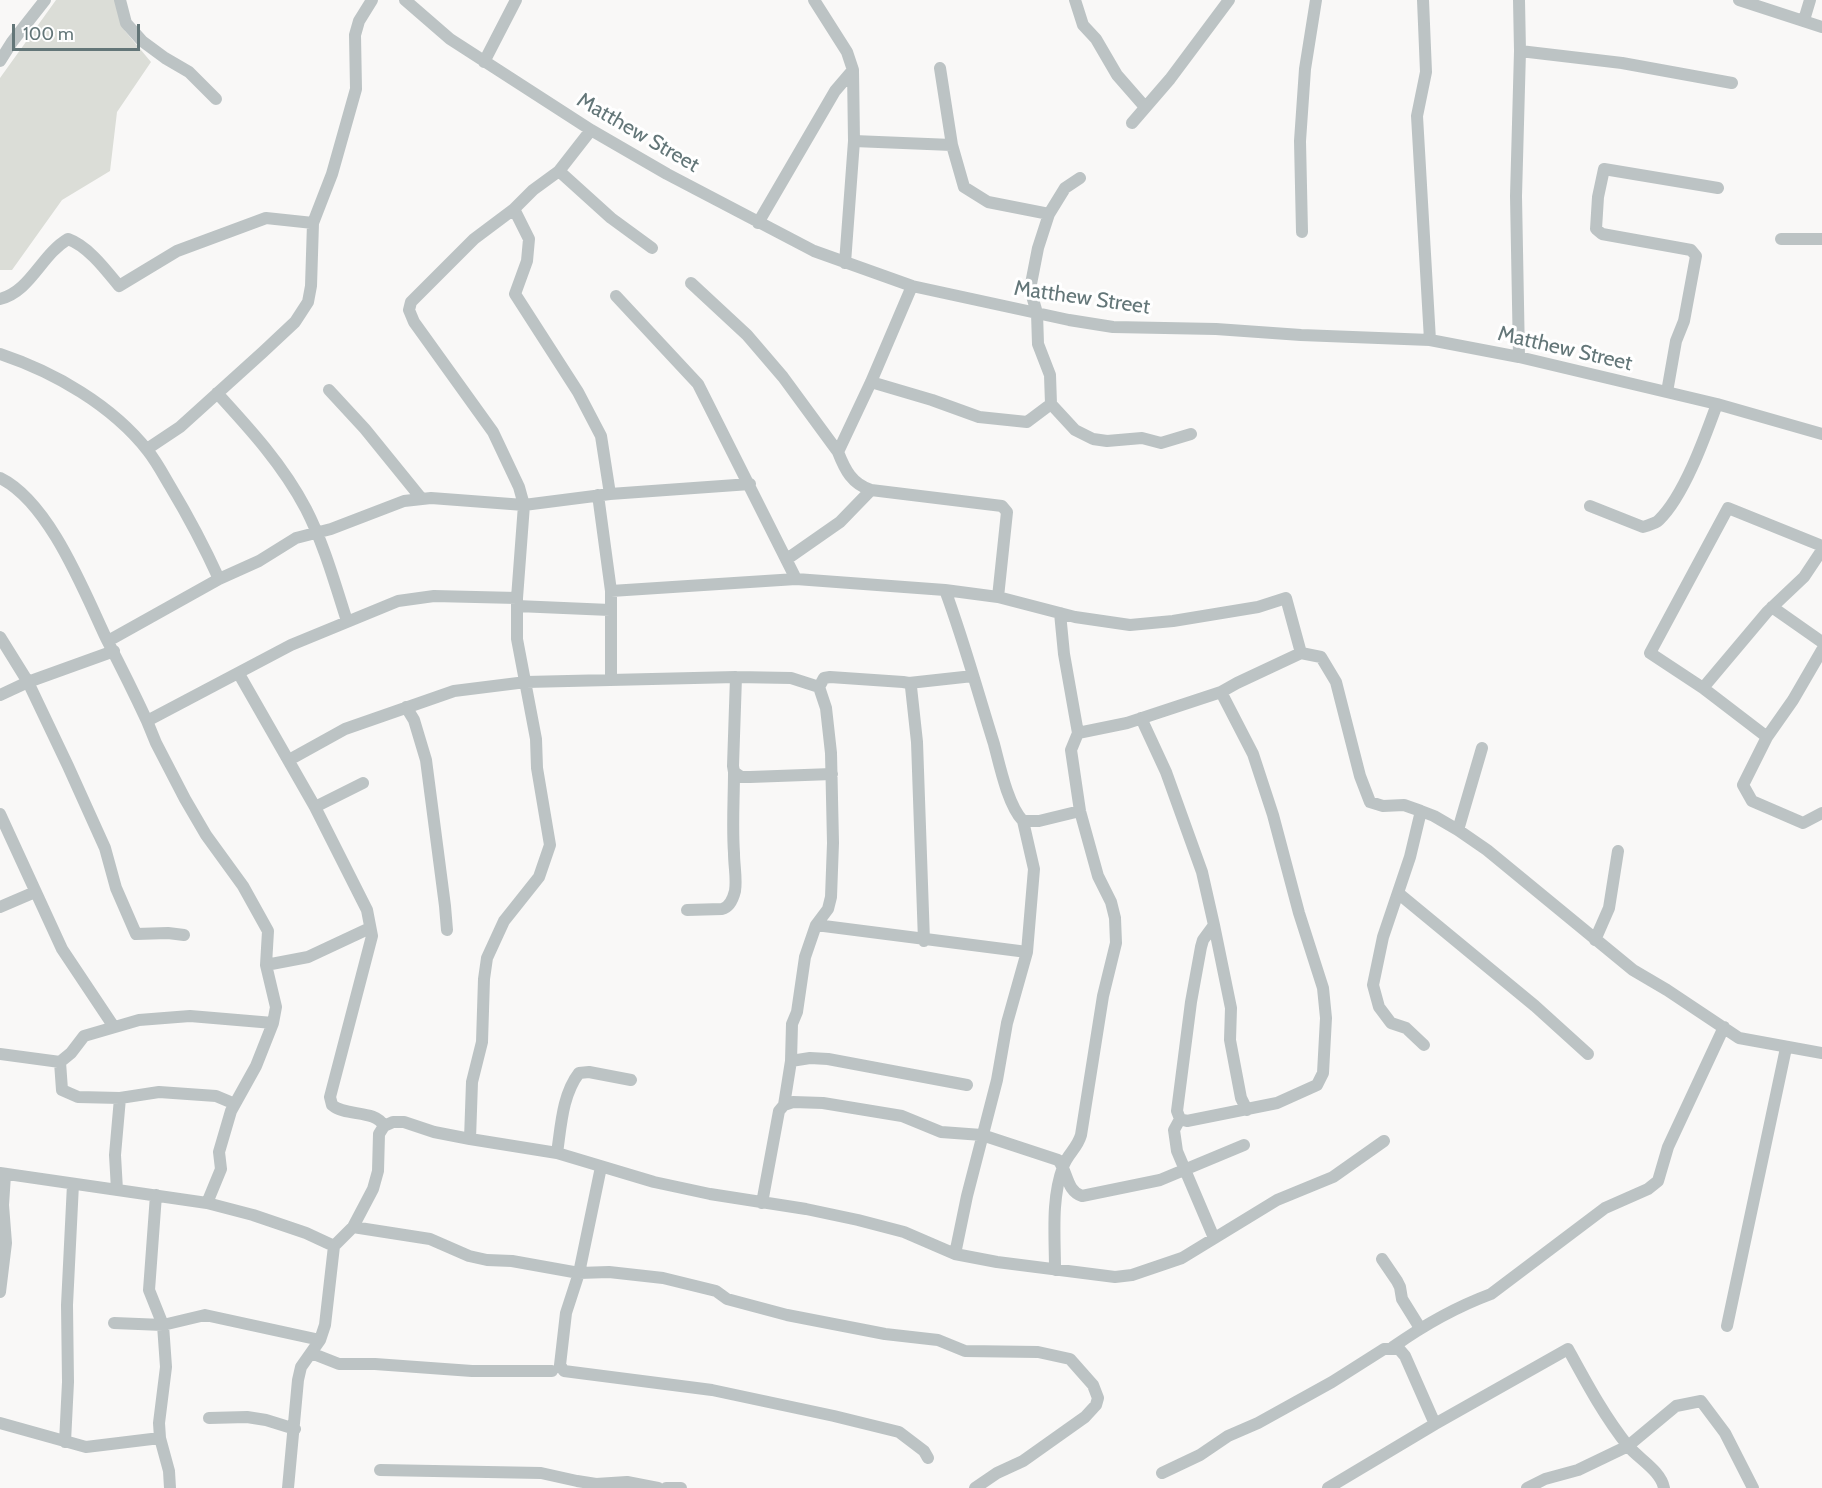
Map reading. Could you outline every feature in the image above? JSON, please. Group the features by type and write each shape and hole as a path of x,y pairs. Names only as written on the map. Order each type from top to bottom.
{"street":[{"path":"0,61 45,0"},
{"path":"120,0 126,23 142,41 189,72 216,99"},
{"path":"147,450 180,427 295,322 308,302 311,286 313,223 332,174 356,89 355,35 359,21 372,0"},
{"name":"Matthew Street","path":"405,0 450,39 484,62 591,130 667,174 814,251 912,286 1036,314 1113,327 1216,329 1430,340 1519,357 1717,404 1822,434"},
{"path":"484,62 516,0"},
{"path":"814,0 847,52 853,70 854,141 845,263"},
{"path":"1075,0 1083,25 1096,39 1117,75 1145,107"},
{"path":"1132,123 1170,79 1229,0"},
{"path":"1302,232 1300,141 1305,69 1316,0"},
{"path":"1423,0 1426,72 1417,116 1430,340"},
{"path":"1519,0 1516,196 1519,357"},
{"path":"1739,0 1822,27"},
{"path":"1804,20 1810,0"},
{"path":"1520,51 1622,63 1732,83"},
{"path":"940,68 952,145 964,187 988,202 1049,214"},
{"path":"758,223 835,91 853,70"},
{"path":"470,1139 472,1082 482,1042 487,958 504,921 539,877 550,845 526,682 517,639 517,602 524,505 519,487 493,432 414,322 409,310 411,302 474,239 559,171 591,130"},
{"path":"854,141 952,145"},
{"path":"1667,393 1676,341 1684,321 1696,256 1691,250 1602,234 1596,229 1598,197 1604,169 1718,188"},
{"path":"559,171 611,218 652,248"},
{"path":"1080,178 1065,188 1049,214 1038,248 1030,289 1036,314 1038,344 1050,375 1051,404 1075,430 1093,439 1107,441 1142,438 1161,443 1191,434"},
{"path":"513,209 529,239 527,261 515,294 578,392 600,436 611,591 611,679"},
{"path":"0,299 19,291 57,245 68,239 75,242 99,263 119,285 177,251 266,218 313,223"},
{"path":"1781,238 1822,238"},
{"path":"691,284 747,335 783,377 838,452 844,469 859,486 871,490 1002,506 1007,512 998,597"},
{"path":"838,452 912,286"},
{"path":"616,296 698,384 796,579"},
{"path":"0,354 22,361 64,382 100,406 147,450 192,523 219,579"},
{"path":"871,382 979,417 1027,422 1051,404"},
{"path":"329,390 365,429 421,498"},
{"path":"217,393 259,438 306,509 347,621"},
{"path":"1590,506 1642,527 1658,521 1681,490 1705,438 1717,404"},
{"path":"0,478 24,494 63,550 185,799 206,835 243,886 268,931 266,964 276,1007 273,1023 256,1066 231,1111 219,1152 220,1173 207,1203"},
{"path":"0,694 111,646 219,579 259,561 296,538 331,529 396,503 421,498 524,505 604,495 750,484"},
{"path":"787,559 840,522 871,490"},
{"path":"1703,688 1772,607 1804,577 1822,548 1728,508 1650,653 1703,688 1767,737"},
{"path":"611,591 796,579 998,597 1060,613 1130,625 1173,621 1258,607 1286,598 1301,653"},
{"path":"945,591 959,627 1016,814 1023,821 1034,869 1027,952 1007,1023 997,1080 955,1254"},
{"path":"147,721 291,645 398,601 434,596 610,610"},
{"path":"1772,607 1822,642"},
{"path":"1055,1270 1055,1206 1063,1166 1078,1144 1081,1135 1103,996 1116,943 1115,918 1111,902 1098,876 1080,811 1071,750 1078,733 1064,654 1060,613"},
{"path":"0,637 27,682 68,766 105,848 116,888 136,934 184,935"},
{"path":"1822,650 1793,700 1767,737 1743,785 1752,801 1803,823 1822,813"},
{"path":"1078,733 1127,723 1221,692 1237,682 1301,653 1321,657 1336,682 1360,776 1370,802 1383,806 1404,805 1434,816 1458,831 1487,850 1633,970 1739,1038 1822,1053"},
{"path":"239,674 315,807 367,910 372,936 330,1097 332,1105 342,1112 375,1117 381,1120 384,1126"},
{"path":"762,1203 779,1111 784,1105 791,1061 792,1024 797,1012 805,957 816,925 828,909 831,897 832,774 826,708 819,687 824,678 830,677 909,683 973,676"},
{"path":"687,910 728,908 735,891 733,766 736,677"},
{"path":"289,760 345,729 454,691 526,682 736,677 791,678 819,687"},
{"path":"909,683 917,742 924,940"},
{"path":"1180,1119 1187,1121 1277,1103 1317,1085 1323,1073 1326,1018 1323,987 1253,754 1221,692"},
{"path":"405,707 414,720 426,759 447,930"},
{"path":"1141,718 1166,772 1202,872 1215,925 1230,1008 1230,1040 1241,1098 1246,1110"},
{"path":"1458,831 1482,748"},
{"path":"734,772 741,777 832,774"},
{"path":"315,807 363,783"},
{"path":"1023,821 1040,821 1080,811"},
{"path":"1421,811 1410,857 1383,937 1373,985 1379,1007 1390,1023 1406,1028 1424,1045"},
{"path":"0,814 62,949 114,1028"},
{"path":"1595,940 1609,908 1618,851"},
{"path":"0,907 35,892"},
{"path":"1398,893 1535,1006 1588,1054"},
{"path":"816,925 1027,952"},
{"path":"1214,1238 1178,1151 1174,1130 1180,1119 1178,1100 1201,947 1203,940 1215,925"},
{"path":"266,964 308,957 370,928"},
{"path":"0,1054 60,1062 71,1053 84,1036 139,1020 190,1016 273,1023"},
{"path":"1162,1473 1200,1455 1228,1436 1258,1423 1332,1382 1384,1349 1393,1347 1420,1328 1469,1302 1491,1294 1605,1208 1648,1189 1658,1180 1668,1147 1724,1027"},
{"path":"1727,1326 1786,1048"},
{"path":"791,1061 810,1058 828,1059 967,1085"},
{"path":"60,1062 62,1090 78,1097 120,1098 159,1092 216,1096 236,1104"},
{"path":"556,1153 565,1106 572,1082 579,1073 589,1072 631,1080"},
{"path":"117,1190 115,1155 120,1098"},
{"path":"784,1105 793,1102 823,1103 902,1116 941,1132 982,1135 1058,1160 1063,1166 1072,1190 1082,1196 1160,1180 1244,1145"},
{"path":"288,1488 298,1380 301,1367 320,1340 329,1304 334,1246 353,1227 373,1188 378,1172 379,1134 384,1126 393,1122 404,1122 434,1132 470,1139 556,1153 654,1182 806,1209 904,1232 955,1254 997,1262 1115,1277 1132,1275 1182,1258 1277,1200 1333,1177 1384,1141"},
{"path":"601,1167 579,1273 566,1313 560,1365 564,1371 712,1390 845,1419 899,1432 924,1450 928,1458"},
{"path":"0,1292 6,1243 3,1174 207,1203 306,1233 334,1246"},
{"path":"65,1442 69,1382 68,1305 73,1184"},
{"path":"156,1195 149,1290 163,1325 166,1367 159,1411 160,1438 169,1471 170,1488"},
{"path":"353,1227 430,1239 469,1256 579,1273 609,1272 663,1278 716,1291 727,1299 787,1315 885,1334 938,1340 965,1351 1038,1352 1070,1359 1094,1385 1098,1398 1096,1405 1084,1417 1023,1461 997,1473 975,1488"},
{"path":"1382,1259 1397,1281 1402,1299 1420,1328"},
{"path":"114,1323 163,1325 205,1315 320,1340"},
{"path":"1393,1347 1399,1349 1405,1356 1435,1424"},
{"path":"1328,1488 1568,1349 1608,1420 1628,1446 1663,1481 1664,1488"},
{"path":"311,1353 339,1364 375,1364 472,1371 552,1371"},
{"path":"1527,1488 1545,1479 1578,1470 1628,1446 1676,1406 1701,1401 1725,1433 1754,1488"},
{"path":"210,1418 247,1417 295,1429"},
{"path":"0,1423 86,1447 160,1438"},
{"path":"380,1470 541,1473 596,1484 627,1482 658,1488"},
{"path":"666,1488 681,1488"}],"shaded area":[{"path":"56,0 115,0 125,31 151,62 117,112 110,171 62,200 12,270 0,270 0,78"}]}
